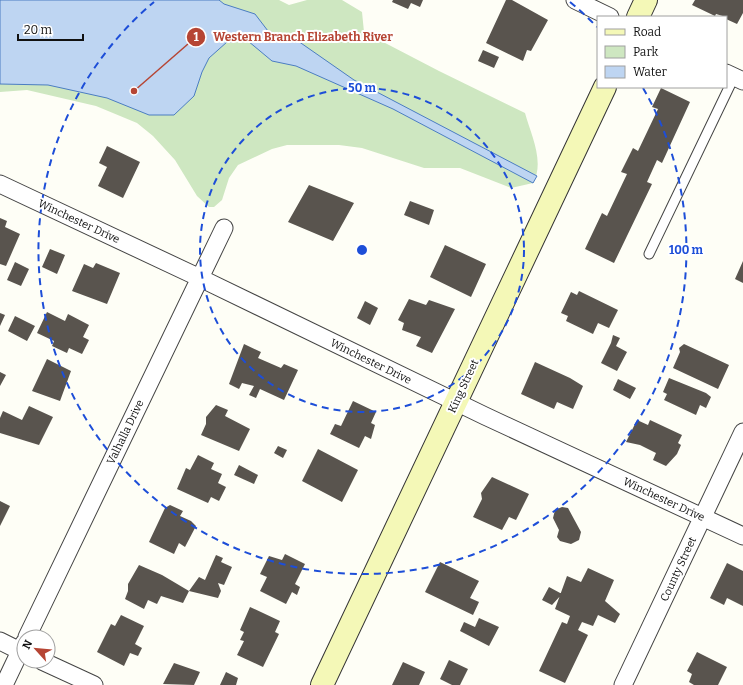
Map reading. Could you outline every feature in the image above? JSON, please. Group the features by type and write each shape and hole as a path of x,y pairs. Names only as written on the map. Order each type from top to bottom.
{"street":[{"path":"575,0 608,16"},
{"path":"638,16 646,0"},
{"name":"King Street","path":"322,685 605,88"},
{"name":"Winchester Drive","path":"0,184 200,278 456,402 743,536"},
{"name":"Valhalla Drive","path":"32,629 224,228"},
{"name":"County Street","path":"623,685 743,432"},
{"path":"0,641 16,644"},
{"name":"Valhalla Drive","path":"4,685 16,662"},
{"path":"56,667 94,685"}],"lane":[{"path":"650,254 734,77"}],"green space":[{"path":"0,0 279,0 289,5 307,0 342,0 362,12 364,32 525,113 536,148 538,166 536,175 533,183 511,188 460,168 424,168 362,148 339,145 287,145 272,149 238,165 229,178 222,200 214,207 209,207 197,196 175,160 153,136 137,123 96,106 27,90 0,92"}],"water":[{"path":"0,0 219,0 224,4 255,14 268,31 298,41 354,80 537,176 533,183 393,109 296,66 272,61 248,41 227,42 209,58 202,72 194,96 174,115 149,115 107,98 48,85 0,84"}],"building":[{"path":"393,0 423,0 420,7 411,3 408,9 392,2"},
{"path":"506,0 512,0 548,20 531,51 527,50 523,61 486,43"},
{"path":"695,0 743,0 743,13 737,24 727,19 727,16 716,14 715,16 692,5"},
{"path":"483,50 499,57 494,68 478,61"},
{"path":"661,88 690,102 662,163 657,160 647,182 652,184 614,263 585,249 602,213 607,216 627,174 621,172 633,148 638,151 658,109 652,107"},
{"path":"107,146 140,162 123,198 98,186 107,167 99,163"},
{"path":"309,185 354,203 333,241 288,222"},
{"path":"410,201 434,210 429,225 404,215"},
{"path":"0,218 7,221 5,227 20,234 6,266 0,264"},
{"path":"445,245 486,264 471,297 430,277"},
{"path":"50,249 65,255 57,274 42,267"},
{"path":"743,261 743,283 735,279"},
{"path":"15,262 29,269 21,286 7,280"},
{"path":"96,263 120,273 107,304 72,291 84,264 93,268"},
{"path":"579,291 618,310 609,328 598,323 593,334 566,321 568,316 561,313 571,292 577,295"},
{"path":"409,299 426,305 429,300 455,309 432,353 416,346 421,337 402,330 404,323 398,320"},
{"path":"365,301 378,308 370,325 357,318"},
{"path":"47,312 65,321 68,314 89,325 83,337 89,340 82,354 69,348 67,353 52,346 54,341 37,333"},
{"path":"0,313 5,315 0,326"},
{"path":"15,316 35,326 27,341 8,331"},
{"path":"613,335 620,338 616,346 627,352 617,371 601,363 611,343"},
{"path":"244,344 261,352 258,358 281,368 284,364 298,370 284,400 260,389 256,398 249,395 254,386 242,383 239,389 229,384"},
{"path":"684,344 729,365 718,389 673,368 680,352 679,348"},
{"path":"47,359 71,371 60,401 32,391"},
{"path":"535,362 570,378 583,386 573,409 557,402 554,409 521,394"},
{"path":"0,372 6,375 0,386"},
{"path":"669,378 706,393 711,397 706,408 700,405 696,415 664,400 667,394 663,392"},
{"path":"618,379 636,388 630,399 613,390"},
{"path":"353,401 376,412 371,423 375,425 371,439 365,436 359,448 330,434 335,424 341,426"},
{"path":"216,405 228,410 225,416 250,429 239,451 201,435 206,424 206,417"},
{"path":"29,406 53,417 39,445 0,433 0,418 3,411 22,420"},
{"path":"637,420 648,425 650,420 682,435 678,443 681,445 677,454 666,466 653,460 656,453 640,445 626,442"},
{"path":"278,446 287,450 283,458 274,453"},
{"path":"318,449 358,470 342,502 302,481"},
{"path":"198,455 214,463 211,469 222,474 218,483 226,487 219,501 211,497 208,503 177,489 186,468 190,470"},
{"path":"239,465 258,475 254,484 234,475"},
{"path":"492,477 529,494 516,520 509,517 502,530 473,517 482,499 481,493"},
{"path":"0,501 10,506 0,526"},
{"path":"170,505 183,511 180,516 191,521 196,526 185,547 179,543 174,554 149,542 165,508"},
{"path":"562,507 568,508 581,532 579,540 571,544 560,541 557,537 559,530 553,518 555,510"},
{"path":"285,554 305,564 295,584 300,587 297,595 292,592 286,604 260,591 267,577 260,574 269,556 282,560"},
{"path":"216,555 223,558 221,562 232,567 224,585 218,583 221,591 218,598 189,591 199,577 205,580"},
{"path":"440,562 479,581 470,598 479,602 473,615 425,592"},
{"path":"727,563 743,571 743,606 727,598 724,605 710,598"},
{"path":"139,565 162,575 189,591 183,603 161,596 157,604 148,600 144,609 125,599 128,591 128,584"},
{"path":"588,568 614,580 605,601 620,614 615,623 598,615 593,626 582,622 578,630 588,635 565,683 539,671 562,622 567,624 570,616 555,609 567,576 581,582"},
{"path":"549,587 562,594 552,605 542,600"},
{"path":"250,607 280,621 275,632 279,634 263,667 237,655 244,641 240,640 244,632 240,630"},
{"path":"121,615 144,626 135,644 142,648 138,656 130,653 124,666 97,652 111,624 115,626"},
{"path":"479,618 499,627 489,646 460,631 464,622 475,627"},
{"path":"697,652 727,667 718,685 694,685 689,682 692,674 687,671"},
{"path":"449,660 468,669 460,685 452,685 440,679"},
{"path":"403,662 425,672 419,685 392,685"},
{"path":"174,663 200,672 194,685 163,684"},
{"path":"226,672 238,678 236,685 220,685"}],"place":[{"name":"Western Branch Elizabeth River","path":"134,91"}]}
